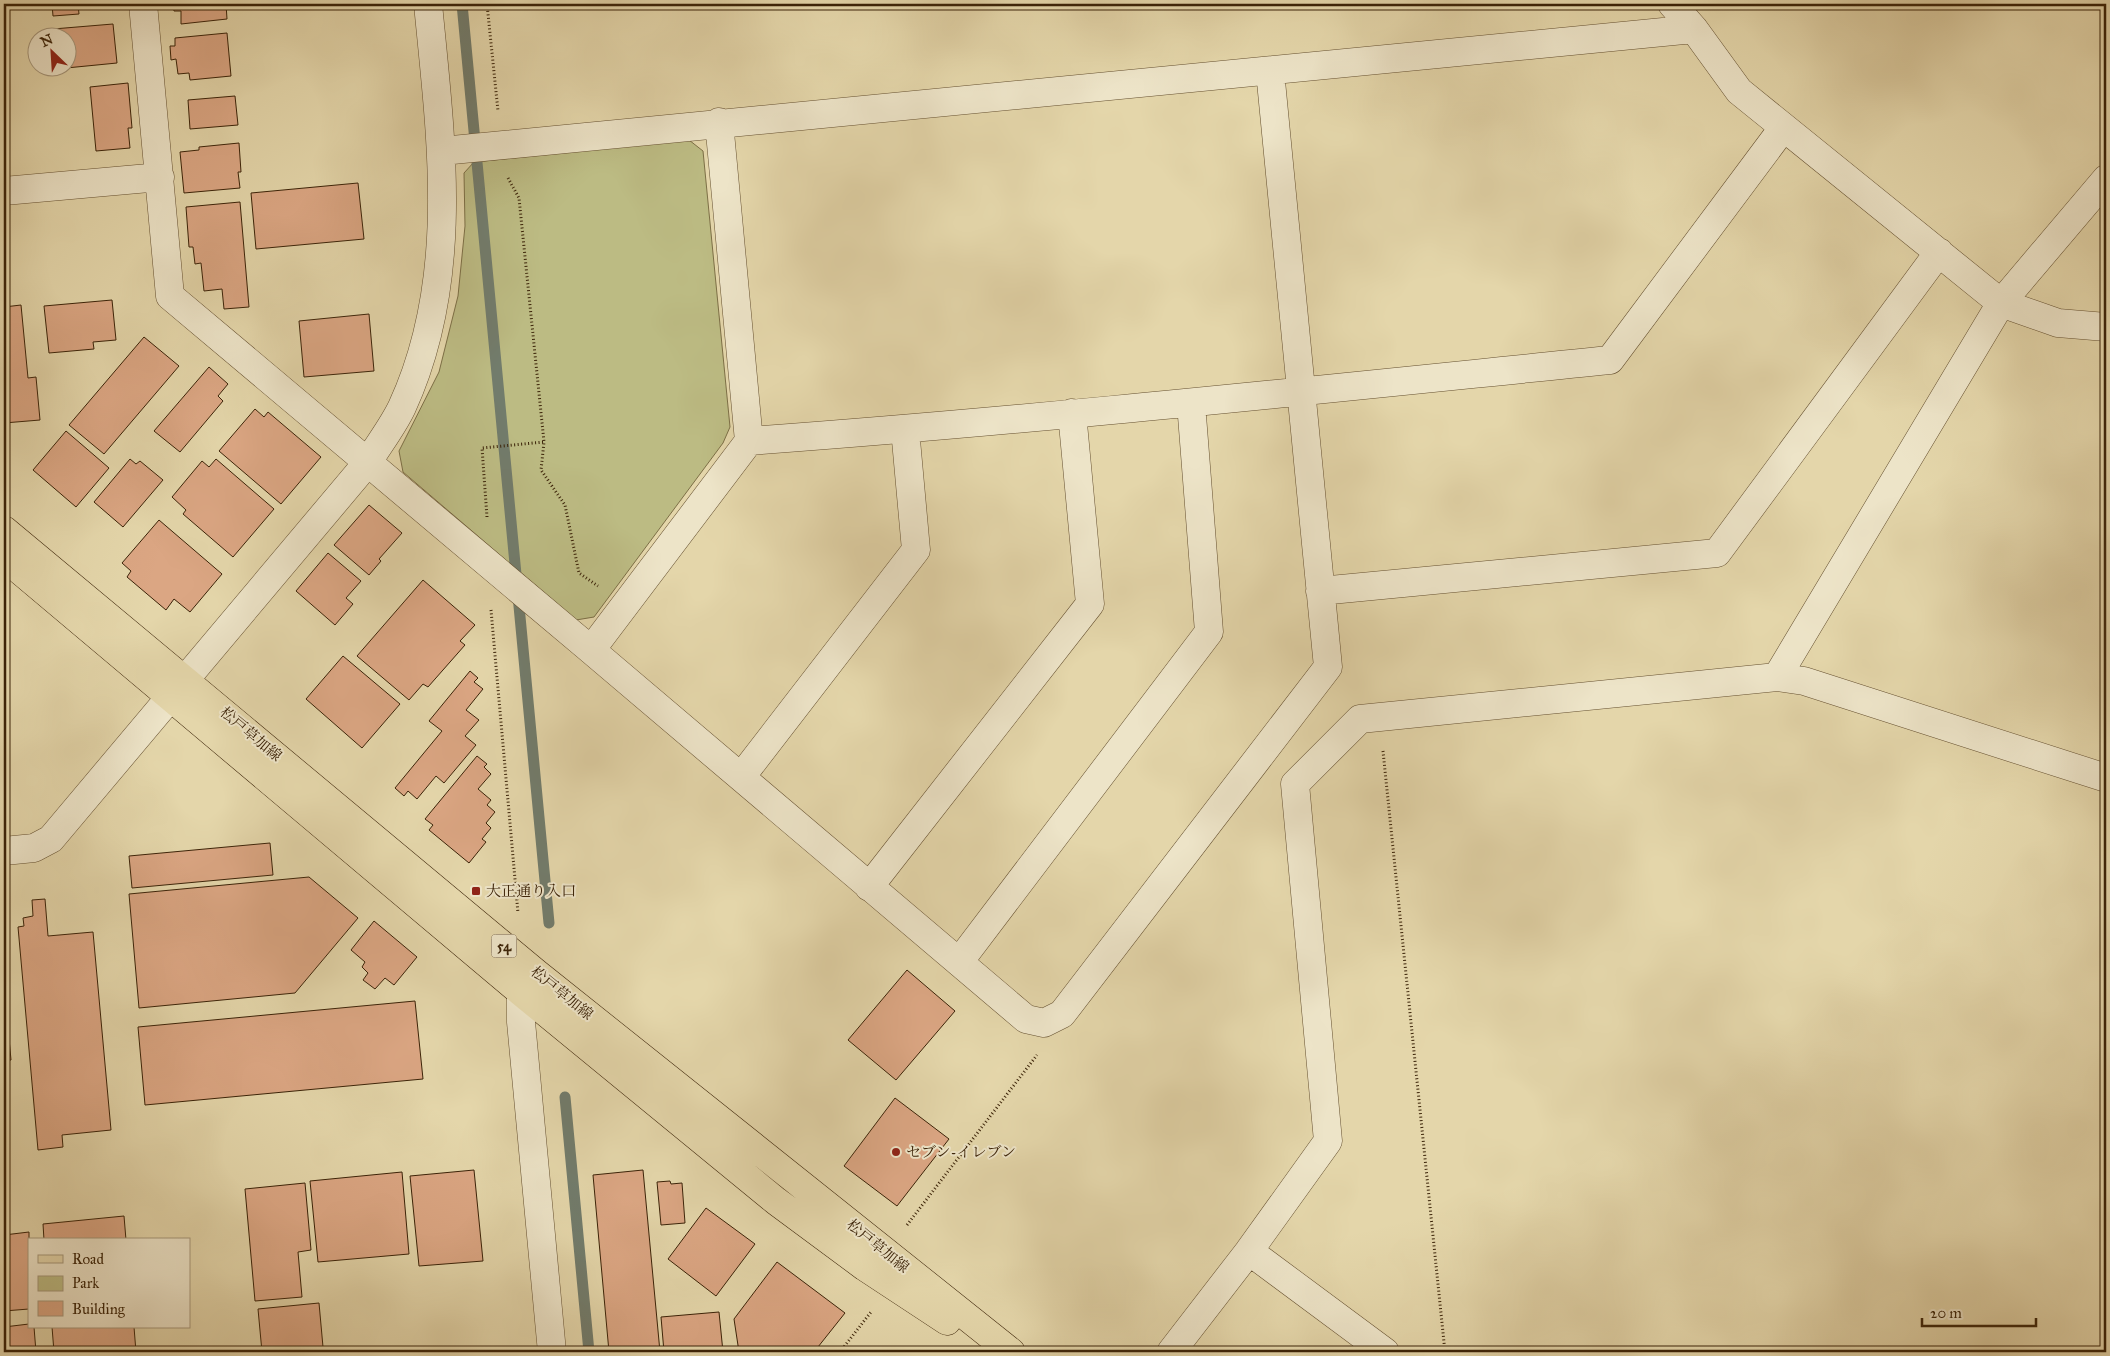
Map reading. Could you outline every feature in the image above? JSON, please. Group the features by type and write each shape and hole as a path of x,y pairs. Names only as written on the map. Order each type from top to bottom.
{"main road":[{"name":"松戸草加線","path":"4,530 178,688 529,983 776,1202 865,1267 994,1352"},
{"name":"松戸草加線","path":"4,557 178,688"},
{"name":"松戸草加線","path":"529,983 1012,1352"}],"street":[{"path":"143,4 170,296 487,561 1026,1019 1044,1023 1062,1014 1328,666 1303,391 1270,71"},
{"path":"4,851 34,848 51,839 368,462 401,408 420,361 429,324 439,272 444,204 451,150 428,4"},
{"path":"1672,4 1694,29 1739,91 2002,303 2058,322 2106,327"},
{"path":"451,150 718,122 1270,71 1694,29"},
{"path":"591,650 749,441 718,122"},
{"path":"749,441 1191,403 1610,360 1783,128"},
{"path":"4,191 160,177"},
{"path":"1777,677 2002,303 2106,179"},
{"path":"1320,591 1717,553 1939,252"},
{"path":"959,962 1209,632 1191,403"},
{"path":"869,887 1090,604 1072,413"},
{"path":"742,777 916,550 906,429"},
{"path":"1171,1352 1249,1251 1328,1141 1295,784 1360,718 1777,677 1804,681 2106,778"},
{"path":"529,983 521,1022 552,1352"},
{"path":"1249,1251 1386,1352"}],"path":[{"path":"487,4 504,170 519,198 544,442 541,470 565,505 579,573 624,606"},
{"path":"518,916 487,561 488,536 482,448 544,442"},
{"path":"1380,717 1445,1352"},
{"path":"905,1227 1040,1052 1044,1023"},
{"path":"840,1352 871,1312"}],"green space":[{"path":"689,140 703,151 730,427 723,443 594,617 576,620 403,472 399,451 439,372 458,296 465,226 464,173 474,162"}],"building":[{"path":"52,4 78,4 79,14 53,16"},
{"path":"173,4 226,4 227,19 181,24 181,11 174,11"},
{"path":"113,24 117,63 78,67 78,28 65,28"},
{"path":"227,33 231,76 190,80 189,73 178,74 176,59 171,60 170,46 175,46 175,38"},
{"path":"128,83 132,128 128,128 130,148 96,151 90,87"},
{"path":"235,96 238,125 190,129 188,100"},
{"path":"239,143 241,172 238,172 240,188 184,193 180,152 199,150 199,147"},
{"path":"358,183 364,239 256,249 251,193"},
{"path":"240,202 249,307 224,309 222,289 204,291 201,263 195,264 193,247 189,247 186,207"},
{"path":"112,300 116,340 93,342 94,349 49,353 44,306"},
{"path":"21,305 28,378 36,377 40,420 4,423 4,307"},
{"path":"369,314 374,371 304,377 299,321"},
{"path":"144,337 179,366 104,454 69,425"},
{"path":"209,367 228,384 218,396 223,401 180,452 154,431"},
{"path":"255,409 264,417 268,412 321,457 281,504 219,451"},
{"path":"66,431 109,468 76,507 33,470"},
{"path":"130,459 136,464 140,461 163,480 123,527 94,502"},
{"path":"216,459 274,509 233,557 183,514 186,510 172,497 202,461 209,467"},
{"path":"369,505 402,533 379,559 381,561 369,575 334,545"},
{"path":"159,520 222,574 190,612 174,599 166,610 127,577 131,571 122,563"},
{"path":"328,553 361,581 346,598 353,604 335,625 296,591"},
{"path":"423,580 475,625 460,641 465,645 428,687 423,684 409,700 357,656"},
{"path":"343,656 400,704 362,748 306,699"},
{"path":"470,671 478,678 474,682 483,689 466,710 479,720 465,736 476,745 444,783 436,776 417,799 408,791 404,796 395,788 442,731 429,721"},
{"path":"477,756 487,764 484,767 491,774 478,789 491,800 487,805 495,812 486,823 491,828 482,839 486,842 469,863 429,830 433,825 425,819"},
{"path":"270,843 273,875 132,888 129,856"},
{"path":"309,877 358,918 295,993 139,1008 129,894"},
{"path":"45,899 48,936 93,932 111,1130 62,1135 63,1147 38,1150 18,927 24,926 23,918 33,916 32,900"},
{"path":"374,921 417,957 394,985 385,978 375,989 363,980 368,973 362,967 365,962 351,950"},
{"path":"907,970 955,1011 896,1080 848,1040"},
{"path":"4,985 11,1060 4,1061"},
{"path":"415,1001 423,1079 145,1105 138,1027"},
{"name":"セブン-イレブン","path":"895,1098 949,1139 897,1206 844,1166"},
{"path":"474,1170 483,1261 419,1266 410,1176"},
{"path":"643,1170 660,1352 609,1352 593,1175"},
{"path":"402,1172 409,1254 318,1262 310,1181"},
{"path":"670,1181 671,1184 682,1183 685,1223 661,1225 657,1182"},
{"path":"305,1183 311,1250 298,1252 302,1297 255,1301 245,1189"},
{"path":"706,1208 755,1244 716,1296 668,1259"},
{"path":"124,1216 126,1238 44,1238 43,1224"},
{"path":"29,1232 28,1309 4,1311 4,1235"},
{"path":"777,1262 845,1313 814,1352 739,1352 734,1319"},
{"path":"319,1303 323,1347 262,1352 258,1309"},
{"path":"719,1312 723,1352 664,1352 661,1317"},
{"path":"28,1324 28,1328 34,1328 36,1352 4,1352 4,1327"},
{"path":"52,1328 134,1328 136,1352 54,1352"}],"waterway":[{"path":"462,4 549,923"},
{"path":"565,1097 589,1352"}],"place":[{"name":"大正通り入口","path":"476,891"},
{"name":"セブン-イレブン","path":"896,1152"}]}
